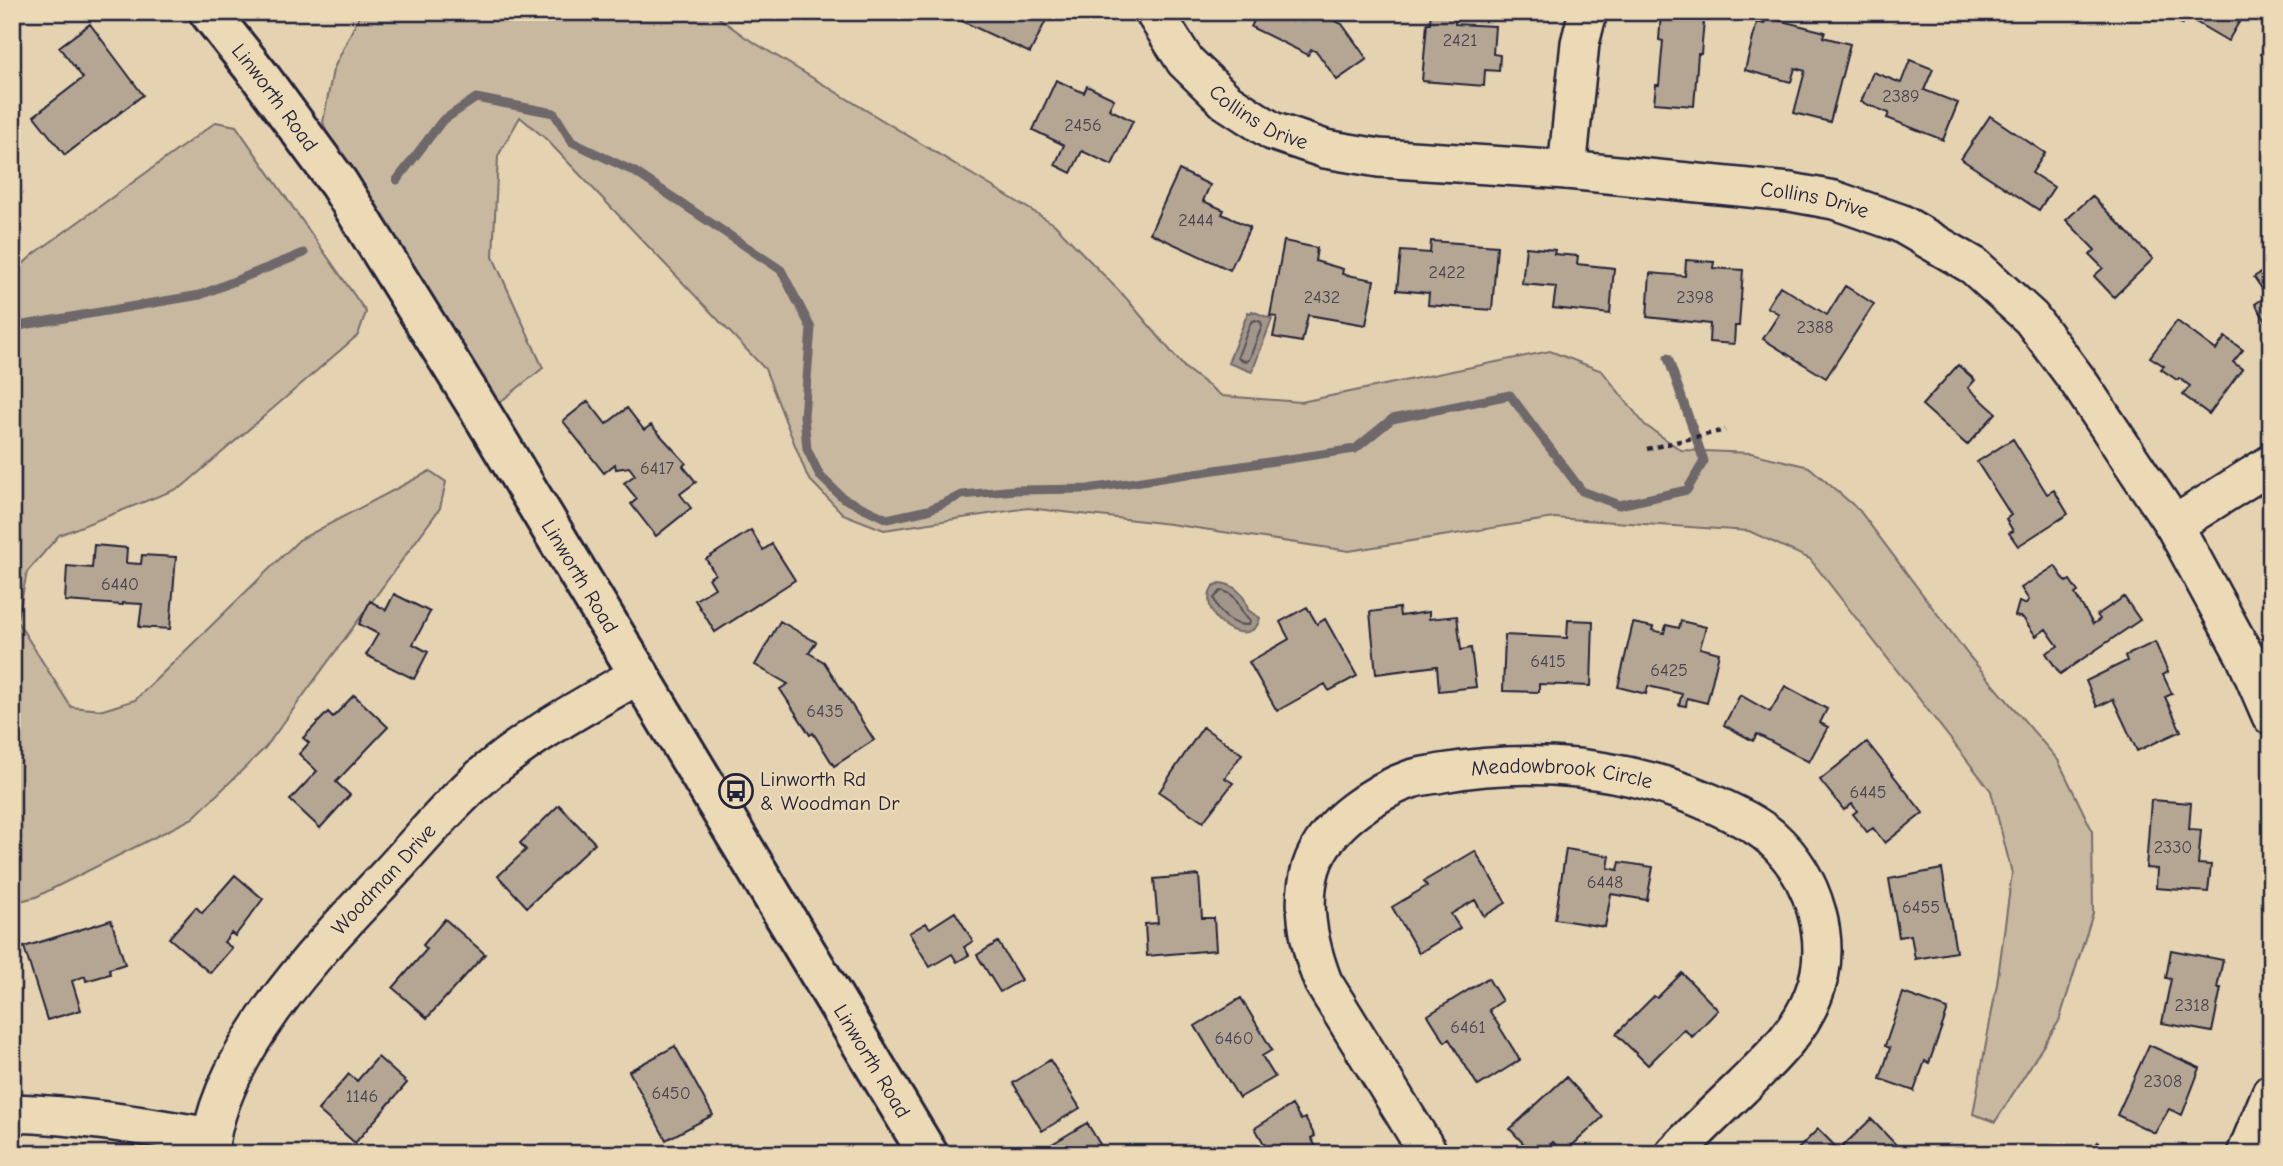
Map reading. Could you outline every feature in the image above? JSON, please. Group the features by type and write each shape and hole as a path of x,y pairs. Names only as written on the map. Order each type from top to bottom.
{"main road":[{"name":"Linworth Road","path":"209,12 339,184 640,674 928,1154"}],"street":[{"name":"Collins Drive","path":"1154,12 1185,61 1226,101 1272,131 1325,149 1379,158 1567,170 1790,192 1834,200 1900,222 1974,266 2031,318 2078,381 2174,526 2245,656 2271,716"},
{"path":"1567,170 1580,43 1588,12"},
{"path":"2174,526 2271,464"},
{"name":"Woodman Drive","path":"210,1145 229,1079 255,1034 280,999 354,911 488,772 534,738 640,674"},
{"name":"Meadowbrook Circle","path":"1429,1154 1323,982 1312,952 1308,918 1311,868 1322,844 1343,819 1375,795 1411,779 1467,768 1507,764 1567,766 1628,775 1687,793 1743,817 1772,838 1794,865 1812,895 1822,930 1822,962 1814,996 1798,1026 1777,1051 1674,1154"},
{"path":"2246,1154 2271,1093"},
{"path":"12,1113 54,1114 135,1124 210,1145"}],"path":[{"path":"1647,449 1725,429"}],"shaded area":[{"path":"361,12 711,12 745,37 1054,224 1126,298 1185,368 1222,396 1301,402 1550,351 1602,371 1645,425 1681,450 1751,453 1809,467 1859,510 1969,656 2058,760 2092,830 2093,913 2059,1021 1995,1122 1973,1114 1997,984 2012,873 1991,791 1810,559 1749,531 1554,518 1349,551 1170,524 1028,508 884,530 843,514 808,478 765,369 546,139 520,117 498,156 493,257 543,368 495,406 331,145 323,122 333,70"},
{"path":"216,122 236,126 366,312 358,335 182,487 59,535 27,572 17,621 71,707 103,710 135,700 299,540 430,471 446,482 440,508 265,748 193,818 36,897 12,903 12,274 34,254"}],"water":[{"path":"1248,312 1272,319 1252,372 1228,363"},
{"path":"1220,583 1239,592 1248,610 1260,618 1255,628 1247,632 1237,632 1218,620 1211,610 1209,599 1213,586"}],"building":[{"path":"952,12 1050,12 1030,53 951,16"},
{"path":"1258,12 1332,12 1329,18 1342,24 1367,59 1337,80 1317,52 1311,49 1308,55 1251,27"},
{"path":"1431,12 1455,12 1455,24 1495,26 1493,54 1500,55 1499,71 1485,70 1484,86 1422,81 1427,23 1430,23"},
{"path":"2161,12 2245,12 2228,41 2187,17 2182,24"},
{"path":"1661,14 1704,20 1694,106 1654,103 1656,85 1659,85 1663,41 1659,40"},
{"path":"1766,17 1825,32 1823,37 1850,44 1830,122 1794,113 1805,71 1795,68 1791,82 1745,70 1757,22 1764,24"},
{"path":"90,24 143,95 65,155 34,116 83,78 59,47"},
{"path":"2271,36 2271,59 2261,54"},
{"path":"1910,60 1933,69 1924,90 1958,103 1943,140 1887,118 1889,113 1861,102 1873,72 1901,83"},
{"path":"1056,80 1084,93 1087,86 1114,99 1109,109 1133,121 1112,165 1082,151 1071,173 1055,165 1064,145 1033,130"},
{"path":"1990,116 2045,153 2032,173 2054,187 2039,210 1961,159"},
{"path":"1179,170 1210,185 1203,201 1224,210 1222,214 1250,227 1230,270 1150,233"},
{"path":"2092,196 2153,259 2114,297 2094,276 2103,268 2090,255 2095,250 2066,220"},
{"path":"1284,241 1317,248 1315,261 1343,269 1342,274 1374,280 1366,325 1308,315 1302,342 1273,337 1277,317 1270,316"},
{"path":"1431,241 1497,246 1492,310 1428,305 1429,293 1397,290 1401,251 1430,253"},
{"path":"1526,247 1555,250 1554,254 1578,256 1577,264 1614,268 1610,314 1553,308 1556,287 1522,284"},
{"path":"1686,260 1714,262 1713,268 1743,270 1739,326 1735,326 1734,344 1709,342 1710,324 1647,317 1650,273 1685,276"},
{"path":"2271,266 2271,329 2255,304 2267,296 2254,277"},
{"path":"1780,286 1827,315 1845,286 1874,304 1826,378 1763,339 1779,314 1767,307"},
{"path":"2177,321 2216,350 2225,337 2243,350 2233,362 2242,369 2209,414 2183,395 2190,386 2161,369 2164,366 2150,357"},
{"path":"1958,365 1975,380 1968,388 1996,413 1967,445 1922,405"},
{"path":"588,401 606,424 627,408 644,430 651,425 686,463 683,466 696,482 680,494 691,508 656,536 631,504 637,499 624,483 635,475 629,467 616,469 615,464 604,473 563,421"},
{"path":"2013,439 2047,494 2054,490 2068,514 2018,546 2009,533 2013,531 2006,519 2011,515 1977,462"},
{"path":"751,530 763,550 772,544 795,580 715,632 695,600 715,588 709,578 715,574 706,559"},
{"path":"94,545 127,548 126,563 141,564 142,555 176,557 170,629 139,627 142,604 65,601 67,566 92,568"},
{"path":"2055,566 2066,582 2070,580 2078,592 2075,594 2093,624 2100,619 2097,615 2124,597 2140,620 2060,674 2046,653 2058,646 2046,629 2036,636 2023,618 2015,616 2019,602 2025,604 2029,600 2021,588"},
{"path":"394,594 430,612 413,644 428,652 414,679 366,655 378,634 359,624 370,601 386,610"},
{"path":"1307,607 1317,624 1325,619 1357,676 1329,691 1325,684 1277,711 1249,662 1289,639 1280,622"},
{"path":"1399,608 1400,616 1429,612 1429,619 1457,616 1461,650 1471,648 1476,687 1439,691 1437,666 1376,674 1370,612"},
{"path":"1568,620 1593,621 1591,686 1539,684 1539,692 1503,691 1505,635 1567,638"},
{"path":"780,621 816,642 809,653 824,662 874,740 834,766 780,689 788,684 755,665"},
{"path":"1681,621 1706,627 1700,648 1719,653 1707,703 1687,698 1686,706 1679,705 1682,694 1648,686 1646,694 1618,687 1633,623 1653,627 1652,630 1664,633 1666,625 1679,628"},
{"path":"2155,642 2168,672 2163,675 2172,694 2165,697 2181,731 2137,751 2113,699 2097,707 2086,681 2127,661 2125,656"},
{"path":"1785,686 1827,709 1820,723 1828,727 1809,762 1757,734 1753,741 1724,725 1740,695 1770,712"},
{"path":"354,695 388,727 336,782 350,795 320,828 290,800 317,771 299,754 309,743 303,738 328,712 333,717"},
{"path":"1203,727 1242,754 1225,778 1233,783 1203,822 1159,792"},
{"path":"1867,742 1923,813 1885,843 1873,828 1867,832 1853,814 1857,811 1852,804 1844,810 1820,780"},
{"path":"2151,800 2191,803 2189,829 2201,830 2198,864 2211,865 2208,892 2156,888 2157,869 2146,868"},
{"path":"559,805 595,843 527,907 498,876 526,850 520,843"},
{"path":"1566,849 1610,856 1608,868 1618,870 1620,862 1653,867 1647,900 1611,894 1605,927 1555,919"},
{"path":"1475,851 1506,903 1484,916 1475,900 1451,914 1460,928 1419,953 1392,907 1427,886 1424,881"},
{"path":"1942,869 1956,952 1915,959 1911,935 1899,937 1889,879"},
{"path":"235,875 263,899 235,936 231,933 224,942 232,948 210,973 169,938 196,907 202,913"},
{"path":"1199,875 1202,918 1214,918 1216,950 1147,956 1145,924 1158,923 1154,879"},
{"path":"955,912 973,941 964,947 969,955 957,962 952,954 930,967 909,933 926,923 930,928"},
{"path":"445,919 485,954 427,1018 393,988 427,949 423,945"},
{"path":"111,920 125,964 109,969 110,974 86,981 85,976 72,981 81,1010 47,1020 24,947"},
{"path":"998,942 1021,980 1000,992 977,955"},
{"path":"2171,950 2223,960 2217,988 2221,988 2212,1032 2162,1023 2171,979 2166,978"},
{"path":"1682,973 1718,1010 1692,1037 1684,1029 1648,1065 1616,1034 1654,996 1657,998"},
{"path":"1488,978 1502,1001 1489,1010 1520,1060 1478,1086 1449,1039 1445,1042 1428,1015"},
{"path":"1903,993 1948,1009 1929,1063 1925,1061 1914,1091 1880,1079 1890,1048 1885,1046"},
{"path":"1241,998 1272,1050 1262,1056 1275,1077 1239,1098 1195,1026"},
{"path":"2149,1045 2200,1068 2182,1115 2169,1109 2155,1133 2117,1115"},
{"path":"675,1046 713,1115 666,1140 629,1071"},
{"path":"378,1057 407,1083 355,1143 318,1110 349,1074 357,1081"},
{"path":"1050,1060 1080,1108 1042,1131 1013,1083"},
{"path":"1566,1077 1603,1117 1564,1153 1553,1142 1540,1154 1533,1154 1510,1129"},
{"path":"1292,1105 1301,1120 1305,1118 1315,1136 1311,1138 1319,1152 1330,1145 1335,1154 1270,1154 1255,1128"},
{"path":"1871,1119 1905,1154 1793,1154 1818,1129 1839,1150"},
{"path":"1087,1123 1106,1154 1058,1154 1052,1144"},
{"path":"2098,1142 2114,1154 2089,1154"}],"waterway":[{"path":"397,180 442,121 476,98 554,113 572,142 635,172 781,270 811,328 804,416 807,449 820,476 843,498 887,519 928,510 962,495 1016,490 1088,489 1355,449 1392,419 1510,395 1582,491 1619,505 1687,490 1704,461 1668,358"},
{"path":"12,327 200,295 304,253"}],"place":[{"name":"Linworth Rd & Woodman Dr","path":"736,791"}]}
